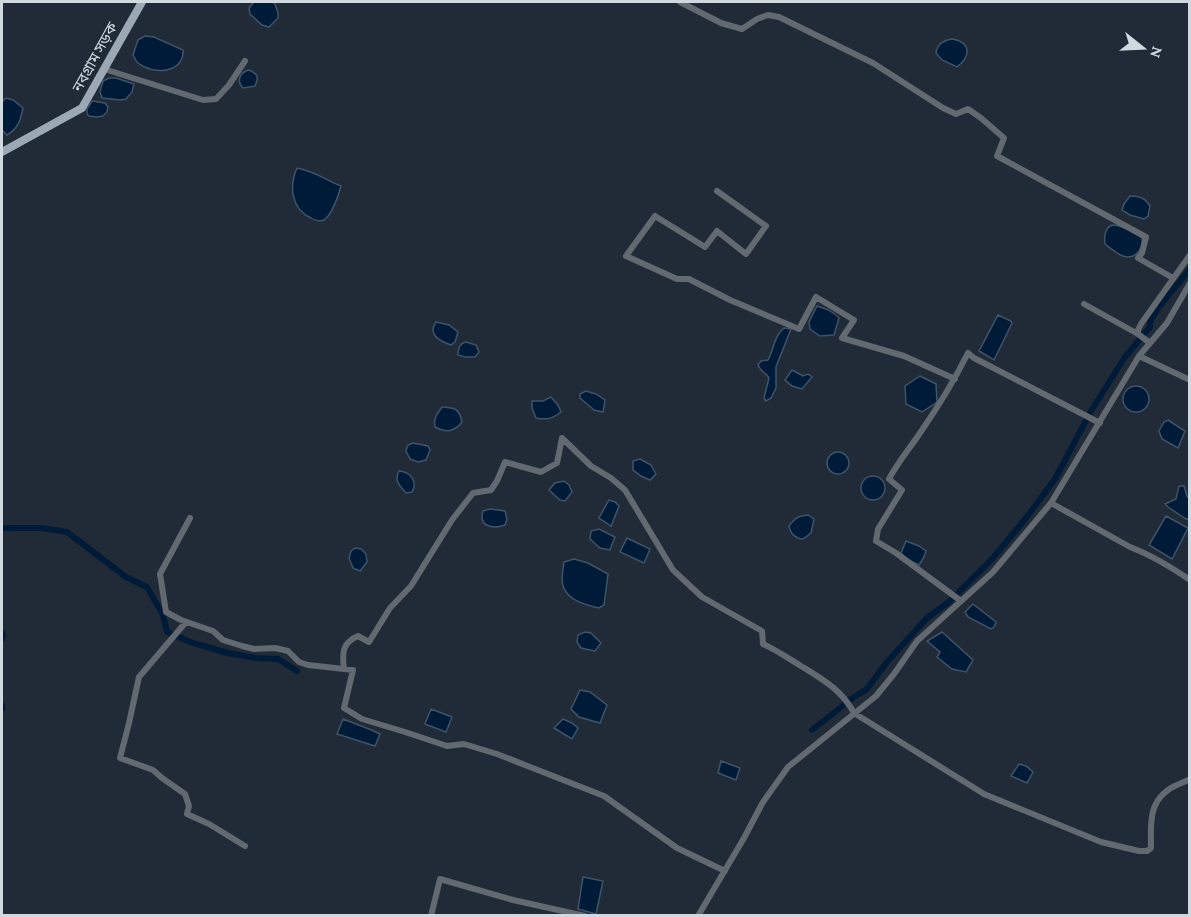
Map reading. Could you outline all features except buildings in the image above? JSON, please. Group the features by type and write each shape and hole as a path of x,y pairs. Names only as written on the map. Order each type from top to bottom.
{"main road":[{"name":"নবগ্রাম সড়ক","path":"2,152 82,108 142,2"}],"street":[{"path":"680,2 721,23 742,29 768,15 779,17 873,63 943,108 956,114 968,109 1004,138 997,156 1146,237 1142,253 1138,258 1173,278"},
{"path":"104,69 203,100 216,99 229,85 245,61"},
{"path":"717,191 766,226 746,254 717,231 705,247 655,216 626,256 677,279 689,279 730,300 799,329 816,297 854,320 842,339 904,356 955,379"},
{"path":"1138,334 1141,324 1190,255"},
{"path":"698,915 763,802 788,767 876,696 917,641 993,572 1051,503 1139,356 1167,323 1190,283"},
{"path":"1084,304 1149,342"},
{"path":"960,601 896,553 876,541 878,529 902,490 889,479 896,465 941,404 968,353 1100,423"},
{"path":"1139,356 1190,380"},
{"path":"344,669 342,654 350,640 358,636 369,642 390,608 411,586 473,493 491,490 505,462 541,472 556,463 562,438 591,466 625,490 673,570 702,597 762,631 763,644 822,679 843,696 854,713 984,794 1101,842 1148,851 1151,848 1152,813 1156,800 1168,790 1190,779"},
{"path":"1051,503 1130,547 1141,550 1190,580"},
{"path":"190,518 160,574 166,612 213,631 224,640 242,646 254,649 275,648 288,651 299,662 353,670 344,708 362,719 447,746 464,744 497,754 603,796 677,848 724,871"},
{"path":"186,622 139,677 120,758 153,770 185,794 189,806 187,814 209,824 245,846"},
{"path":"431,915 440,879 513,900 585,915"}],"water":[{"path":"254,2 275,4 278,18 269,27 262,25 250,14 249,8"},
{"path":"145,36 154,37 183,50 178,64 173,68 159,70 144,67 138,63 133,55 138,40"},
{"path":"953,39 963,44 967,50 965,59 957,67 942,60 936,53 942,43"},
{"path":"249,70 257,76 255,86 243,88 240,77"},
{"path":"109,78 134,84 132,92 126,99 102,98 100,92 103,81"},
{"path":"6,98 13,100 23,108 14,130 7,135 2,130 2,102"},
{"path":"92,101 105,103 108,107 103,116 96,117 87,114"},
{"path":"297,168 314,173 341,186 332,209 324,220 315,220 299,209 293,189"},
{"path":"1130,196 1142,198 1150,206 1148,216 1144,219 1122,210"},
{"path":"1112,225 1131,231 1142,238 1138,253 1128,257 1123,256 1105,244 1105,233"},
{"path":"817,306 832,312 839,318 834,335 820,336 810,329 809,322"},
{"path":"998,315 1012,323 994,360 979,351"},
{"path":"436,322 449,325 458,332 455,342 451,345 436,337 433,331"},
{"path":"784,328 791,329 776,367 776,388 771,398 766,401 764,398 769,378 758,365 761,361 768,360 776,339"},
{"path":"466,342 476,345 479,352 475,357 458,355 459,347"},
{"path":"792,370 803,376 808,374 812,377 802,389 792,386 785,380"},
{"path":"920,376 936,384 937,402 922,412 906,404 905,386"},
{"path":"1136,386 1145,390 1149,399 1145,408 1136,412 1127,408 1123,399 1127,390"},
{"path":"586,391 605,400 603,412 594,410 580,398 580,394"},
{"path":"551,397 561,412 549,418 536,418 532,401 543,401"},
{"path":"442,407 458,411 462,422 453,430 446,431 435,427 435,419"},
{"path":"1168,420 1185,431 1178,448 1162,439 1159,431 1164,422"},
{"path":"413,443 428,446 430,450 426,460 418,462 410,459 406,451 408,445"},
{"path":"838,452 846,455 849,463 846,471 838,474 830,471 827,463 830,455"},
{"path":"640,459 651,465 656,474 650,480 633,470 633,461"},
{"path":"399,471 407,473 414,481 412,492 406,493 399,485 397,478"},
{"path":"873,476 882,479 885,488 882,497 873,500 864,497 861,488 864,479"},
{"path":"564,481 572,492 565,501 560,500 549,490 555,483"},
{"path":"1179,486 1184,486 1189,498 1189,519 1165,504 1176,499"},
{"path":"609,500 619,506 611,526 599,518"},
{"path":"490,509 505,511 507,519 505,525 491,527 485,524 483,511"},
{"path":"808,515 814,519 811,533 803,539 798,538 789,526 797,518"},
{"path":"1166,516 1188,528 1172,559 1149,545"},
{"path":"599,529 615,537 610,550 600,548 590,539 591,531"},
{"path":"627,538 650,549 644,563 620,552"},
{"path":"906,541 926,551 919,565 906,559 901,553"},
{"path":"355,548 361,549 366,554 367,562 360,571 353,568 349,558 351,551"},
{"path":"574,559 588,563 608,574 604,605 599,608 578,601 565,591 562,580 564,562"},
{"path":"973,604 996,622 994,627 991,629 968,617 965,612"},
{"path":"585,632 591,633 601,643 595,651 581,648 577,642 578,635"},
{"path":"942,632 973,660 966,672 952,669 937,657 940,652 927,641"},
{"path":"580,690 590,692 607,705 600,723 579,717 571,709"},
{"path":"431,709 452,717 446,732 425,724"},
{"path":"343,719 380,734 375,746 337,734"},
{"path":"563,719 578,728 572,739 554,728"},
{"path":"721,761 740,768 736,780 718,773"},
{"path":"1019,764 1033,772 1027,783 1011,776"},
{"path":"583,877 603,881 596,914 578,909"}],"waterway":[{"path":"812,730 867,689 887,662 927,618 950,601 993,558 1026,518 1055,479 1091,411 1125,357 1150,327 1150,322 1158,308 1190,269"},
{"path":"2,528 42,528 67,532 126,577 147,587 163,615 167,632 193,643 228,653 278,659 297,671"},
{"path":"2,632 2,639"}]}
